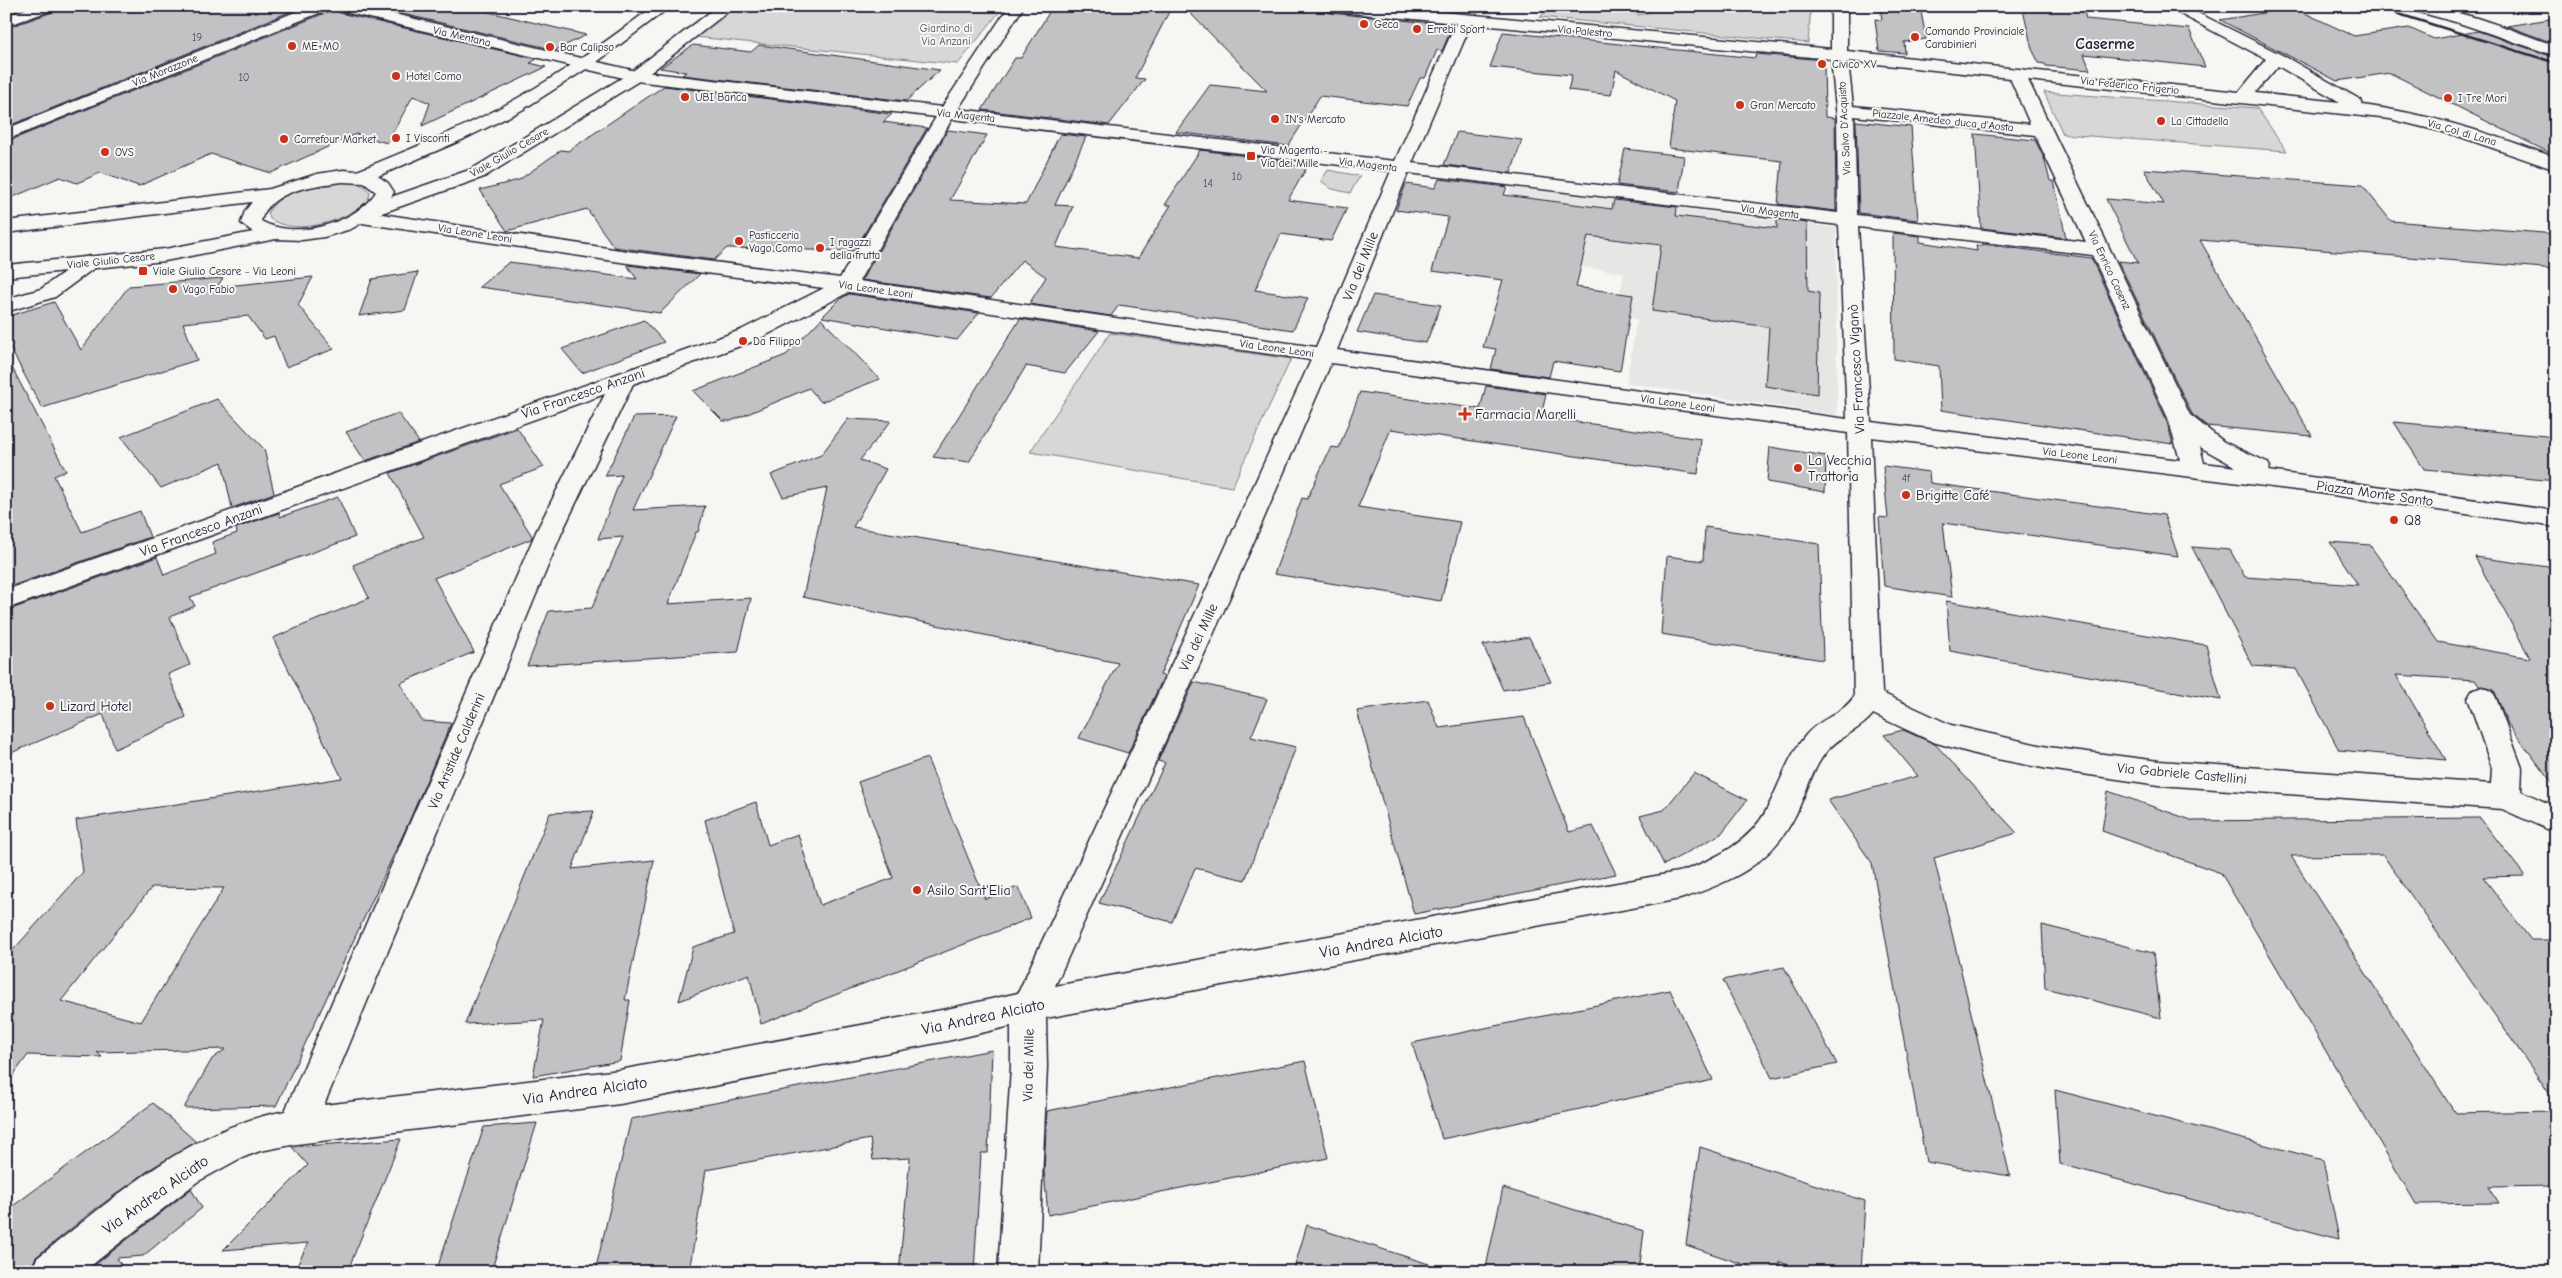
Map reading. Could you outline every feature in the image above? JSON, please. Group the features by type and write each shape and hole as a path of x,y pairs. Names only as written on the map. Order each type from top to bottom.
{"street":[{"path":"6,21 50,6"},
{"name":"Via Morazzone","path":"6,135 324,6"},
{"name":"Via Mentana","path":"340,6 636,76"},
{"path":"359,177 515,107 585,65 664,6"},
{"name":"Viale Giulio Cesare","path":"6,271 202,249 273,234 294,235 342,226 368,214 478,173 636,76 728,6"},
{"path":"846,285 947,113 1017,6"},
{"name":"Via Palestro","path":"1330,6 1839,55"},
{"name":"Via Salvo D'Acquisto","path":"1839,6 1839,55 1845,110 1848,220"},
{"name":"Via Col di Lana","path":"2172,6 2276,58 2364,110"},
{"path":"2413,6 2464,20 2556,51"},
{"name":"Via dei Mille","path":"1018,1272 1029,1067 1029,1006 1213,604 1324,355 1400,168 1465,20"},
{"path":"1839,55 2017,74"},
{"path":"2244,96 2276,58"},
{"name":"Via Federico Frigerio","path":"2017,74 2244,96"},
{"name":"Via Enrico Cosenz","path":"2017,74 2180,418 2194,469"},
{"name":"Via Magenta","path":"636,76 2101,250"},
{"name":"Via Col di Lana","path":"2244,96 2364,110 2447,126 2503,143 2556,165"},
{"name":"Piazzale Amedeo duca d'Aosta","path":"1845,110 2042,130"},
{"path":"1156,152 1169,138"},
{"path":"6,227 273,194 307,182 343,176 373,180 382,185 385,192 382,201 368,214"},
{"path":"273,194 259,204 251,214 251,223 258,230 273,234"},
{"name":"Via Leone Leoni","path":"368,214 627,257 846,285 1324,355 1859,428 2194,469"},
{"name":"Via Francesco Viganò","path":"1848,220 1859,428 1868,699"},
{"path":"6,306 48,293 90,262"},
{"name":"Via Francesco Anzani","path":"6,600 749,335 846,285"},
{"name":"Via Aristide Calderini","path":"297,1126 549,532 624,379"},
{"path":"2180,418 2201,438 2220,451 2305,483"},
{"name":"Piazza Monte Santo","path":"2194,469 2556,519"},
{"path":"2482,698 2507,768 2506,797"},
{"name":"Via Andrea Alciato","path":"51,1272 184,1169 226,1146 260,1133 297,1126 620,1088 947,1025 1029,1006 1680,886 1712,875 1740,859 1762,840 1779,817 1804,762 1824,734 1853,719 1868,699"},
{"name":"Via Gabriele Castellini","path":"1868,699 1943,734 1982,745 2048,758 2158,773 2506,797 2556,821"}],"shaded area":[{"path":"1511,187 1836,228 1837,415 1626,383 1637,319 1616,315 1624,273 1489,254","holes":["1519,197 1644,213 1639,242","1656,284 1738,322 1652,311","1771,286 1819,293 1765,386"]}],"green space":[{"name":"Giardino di Via Anzani","path":"736,6 967,6 1001,10 958,64 696,37"},
{"path":"1562,6 1622,6 1639,15 1672,6 1811,6 1808,43 1540,17 1547,10"},
{"name":"La Cittadella","path":"2044,92 2257,108 2287,151 2063,134"},
{"path":"1328,170 1360,176 1350,193 1332,189 1321,181"},
{"path":"338,181 356,183 363,186 370,192 368,201 347,215 321,224 294,227 270,219 268,212 290,193 299,189"},
{"path":"1110,333 1291,359 1232,487 1030,452"}],"building":[{"path":"59,6 304,6 6,127 6,28 56,11"},
{"path":"369,6 464,6 586,35 556,50"},
{"path":"1053,6 1172,6 1135,78 1145,79 1109,125 982,110 1015,58 1021,58"},
{"path":"1183,6 1291,6 1325,10 1330,13 1453,25 1442,51 1437,50 1425,78 1420,78 1407,106 1320,96 1288,146 1176,132 1210,85 1267,91"},
{"path":"1880,6 1920,6 1926,39 1904,42 1905,53 1879,51 1875,19 1882,20"},
{"path":"2022,6 2083,8 2086,19 2189,29 2205,67 2084,54 2090,70 2046,66 2039,63 2032,49"},
{"path":"332,8 340,13 537,59 530,63 546,67 422,126 430,103 413,96 387,143 356,134 271,173 211,154 139,186 100,173 77,183 60,177 6,200 6,142 330,11"},
{"path":"2294,8 2354,36 2409,28 2434,39 2478,31 2556,58 2556,156 2390,73 2337,81 2220,20"},
{"path":"2556,18 2556,44 2507,26"},
{"path":"1503,32 1755,58 1756,54 1824,60 1825,117 1835,118 1836,211 1778,204 1782,161 1669,148 1675,101 1616,70 1611,95 1568,90 1572,75 1490,67"},
{"path":"693,45 751,52 759,45 940,70 906,101 682,75 686,72 660,68"},
{"path":"664,86 892,114 883,122 927,128 854,251 727,248 714,260 614,247 587,209 507,231 480,190 519,180 561,150 568,151"},
{"path":"1856,121 1911,127 1918,220 1859,213"},
{"path":"948,130 987,135 950,200 1026,204 1060,134 1086,137 1055,205 1073,206 1056,247 1138,258 1171,205 1165,205 1200,150 1278,160 1276,163 1307,167 1288,200 1347,208 1331,241 1281,234 1255,290 1308,298 1293,330 1119,305 1111,316 1029,304 1046,277 1022,260 991,298 862,280"},
{"path":"1457,132 1522,140 1511,173 1444,165"},
{"path":"1975,134 2035,140 2044,158 2050,181 2054,181 2066,238 1981,228"},
{"path":"1625,149 1684,156 1679,192 1617,185"},
{"path":"2144,169 2362,185 2391,221 2556,234 2556,269 2200,240 2312,436 2207,426 2192,414 2118,261 2138,263 2106,199 2164,204"},
{"path":"1439,179 1507,187 1504,195 1612,209 1614,200 1677,207 1676,216 1777,228 1777,219 1807,223 1808,291 1819,293 1817,394 1765,386 1769,327 1652,311 1661,245 1588,236 1576,287 1633,295 1620,371 1553,361 1549,377 1491,369 1496,349 1483,347 1503,280 1432,271 1448,217 1396,210 1406,184 1435,188"},
{"path":"1893,233 1920,236 1920,242 1977,251 1976,246 1982,246 1982,244 2091,258 2166,419 2173,444 1941,410 1939,366 1894,359"},
{"path":"509,262 637,279 627,265 700,274 660,313 479,287"},
{"path":"418,272 405,310 359,316 372,279"},
{"path":"313,277 298,305 334,349 286,367 274,336 265,339 248,316 183,323 197,360 42,408 6,340 6,317 54,302 81,350 129,286 223,278 217,287"},
{"path":"849,294 979,313 957,340 822,317 840,299"},
{"path":"1373,295 1441,305 1426,343 1357,332"},
{"path":"821,319 880,379 821,402 809,388 731,421 723,421 693,391 786,355"},
{"path":"1020,319 1099,331 1065,373 1026,366 969,462 933,457"},
{"path":"644,320 664,342 582,373 562,349"},
{"path":"6,356 66,471 54,476 82,532 140,511 150,537 6,588"},
{"path":"1486,386 1546,394 1541,417 1701,439 1698,474 1391,429 1358,507 1460,522 1441,601 1274,574 1302,498 1307,499 1331,447 1339,448 1360,392 1480,409"},
{"path":"217,399 264,449 274,493 232,508 222,462 161,488 121,437"},
{"path":"398,413 419,442 365,461 346,432"},
{"path":"676,416 633,510 705,506 698,532 696,532 668,604 751,598 738,652 527,666 549,611 592,608 623,537 598,539 622,475 605,476 634,417"},
{"path":"848,419 891,421 860,460 886,469 853,527 1199,585 1160,675 1164,676 1128,753 1079,738 1118,663 803,597 827,488 783,497 771,475 821,455"},
{"path":"2394,422 2556,437 2556,481 2424,469"},
{"path":"517,428 544,467 499,484 532,536 531,539 434,578 474,652 400,683 422,721 451,723 408,824 276,1106 184,1108 212,1059 226,1049 97,1052 102,1057 28,1055 6,1085 6,958 83,872 76,820 342,778 273,638 369,598 353,565 424,537 390,473","holes":["152,887 224,888 141,1022 61,1001"]},
{"path":"1770,447 1826,456 1825,492 1767,482"},
{"path":"1883,466 1929,472 1930,483 2164,515 2178,556 1943,523 1952,597 1884,586 1879,517 1888,518"},
{"path":"338,497 355,537 190,597 195,606 170,617 190,665 168,674 186,717 115,749 103,714 6,755 6,611 157,557 164,575 216,554 212,542 237,533 236,528 279,513 280,517"},
{"path":"1705,527 1819,544 1823,660 1661,634 1667,556 1703,561"},
{"path":"2330,542 2370,545 2438,642 2530,658 2475,557 2556,568 2556,788 2508,724 2494,690 2479,686 2475,680 2396,675 2446,760 2339,750 2296,669 2253,666 2192,547 2230,550 2245,577 2358,585"},
{"path":"1946,601 2206,645 2221,700 1950,651"},
{"path":"1529,637 1551,682 1503,690 1483,645"},
{"path":"1194,682 1267,699 1251,737 1296,747 1245,880 1195,868 1172,922 1099,903 1165,763 1158,761"},
{"path":"1428,700 1439,728 1524,717 1569,832 1593,826 1616,874 1414,914 1357,711"},
{"path":"1903,730 1935,744 2017,833 1934,858 2010,1176 1926,1162 1872,863 1828,800 1918,776 1884,735"},
{"name":"Asilo Sant'Elia","path":"927,758 985,899 1018,887 1031,918 761,1024 749,974 679,1001 693,947 734,934 705,820 756,802 768,845 798,834 820,905 893,878 858,782"},
{"path":"1694,773 1747,800 1721,834 1664,865 1640,816 1664,810"},
{"path":"2108,791 2194,821 2480,818 2525,876 2483,877 2531,940 2556,940 2556,1103 2383,855 2291,856 2455,1113 2556,1111 2556,1186 2489,1187 2499,1203 2416,1204 2221,873 2102,831"},
{"path":"594,811 572,869 654,860 625,1000 630,1000 620,1061 533,1076 544,1020 465,1024 550,813"},
{"path":"2042,925 2153,953 2161,1018 2045,988"},
{"path":"1784,967 1837,1064 1772,1078 1723,980"},
{"path":"1670,990 1713,1080 1442,1139 1412,1043"},
{"path":"992,1050 988,1153 981,1153 974,1272 899,1272 910,1158 873,1160 870,1139 706,1170 689,1272 595,1272 631,1119"},
{"path":"1305,1061 1328,1158 1048,1215 1044,1171 1047,1111"},
{"path":"2055,1090 2323,1160 2339,1239 2060,1164"},
{"path":"153,1103 196,1142 152,1168 93,1211 36,1257 29,1272 6,1272 6,1211"},
{"path":"537,1123 491,1272 436,1272 484,1127"},
{"path":"401,1139 348,1270 294,1272 308,1243 223,1250 308,1165 292,1147"},
{"path":"1700,1147 1865,1201 1861,1272 1809,1272 1780,1262 1779,1272 1766,1272 1686,1245"},
{"path":"1503,1188 1644,1231 1639,1272 1485,1272"},
{"path":"191,1189 202,1208 143,1256 117,1258 125,1272 86,1272"},
{"path":"1307,1225 1435,1266 1434,1272 1293,1272"}],"railway":[{"path":"2373,6 2556,63"}],"place":[{"name":"Geca","path":"1364,24"},
{"name":"Errebi Sport","path":"1417,29"},
{"name":"Comando Provinciale Carabinieri","path":"1915,37"},
{"name":"ME+MO","path":"292,46"},
{"name":"Bar Calipso","path":"550,47"},
{"name":"Civico XV","path":"1822,64"},
{"name":"Hotel Como","path":"396,76"},
{"name":"UBI Banca","path":"685,97"},
{"name":"I Tre Mori","path":"2448,98"},
{"name":"Gran Mercato","path":"1740,105"},
{"name":"IN's Mercato","path":"1275,119"},
{"name":"La Cittadella","path":"2161,121"},
{"name":"I Visconti","path":"396,138"},
{"name":"Carrefour Market","path":"284,139"},
{"name":"OVS","path":"105,152"},
{"name":"Via Magenta - Via dei Mille","path":"1251,156"},
{"name":"Pasticceria Vago Como","path":"739,241"},
{"name":"I ragazzi della frutta","path":"820,248"},
{"name":"Viale Giulio Cesare - Via Leoni","path":"143,271"},
{"name":"Vago Fabio","path":"173,289"},
{"name":"Da Filippo","path":"743,341"},
{"name":"Farmacia Marelli","path":"1465,414"},
{"name":"La Vecchia Trattoria","path":"1798,468"},
{"name":"Brigitte Café","path":"1906,495"},
{"name":"Q8","path":"2394,520"},
{"name":"Lizard Hotel","path":"50,706"},
{"name":"Asilo Sant'Elia","path":"917,890"}],"district":[{"name":"Caserme","path":"2105,43"}]}
